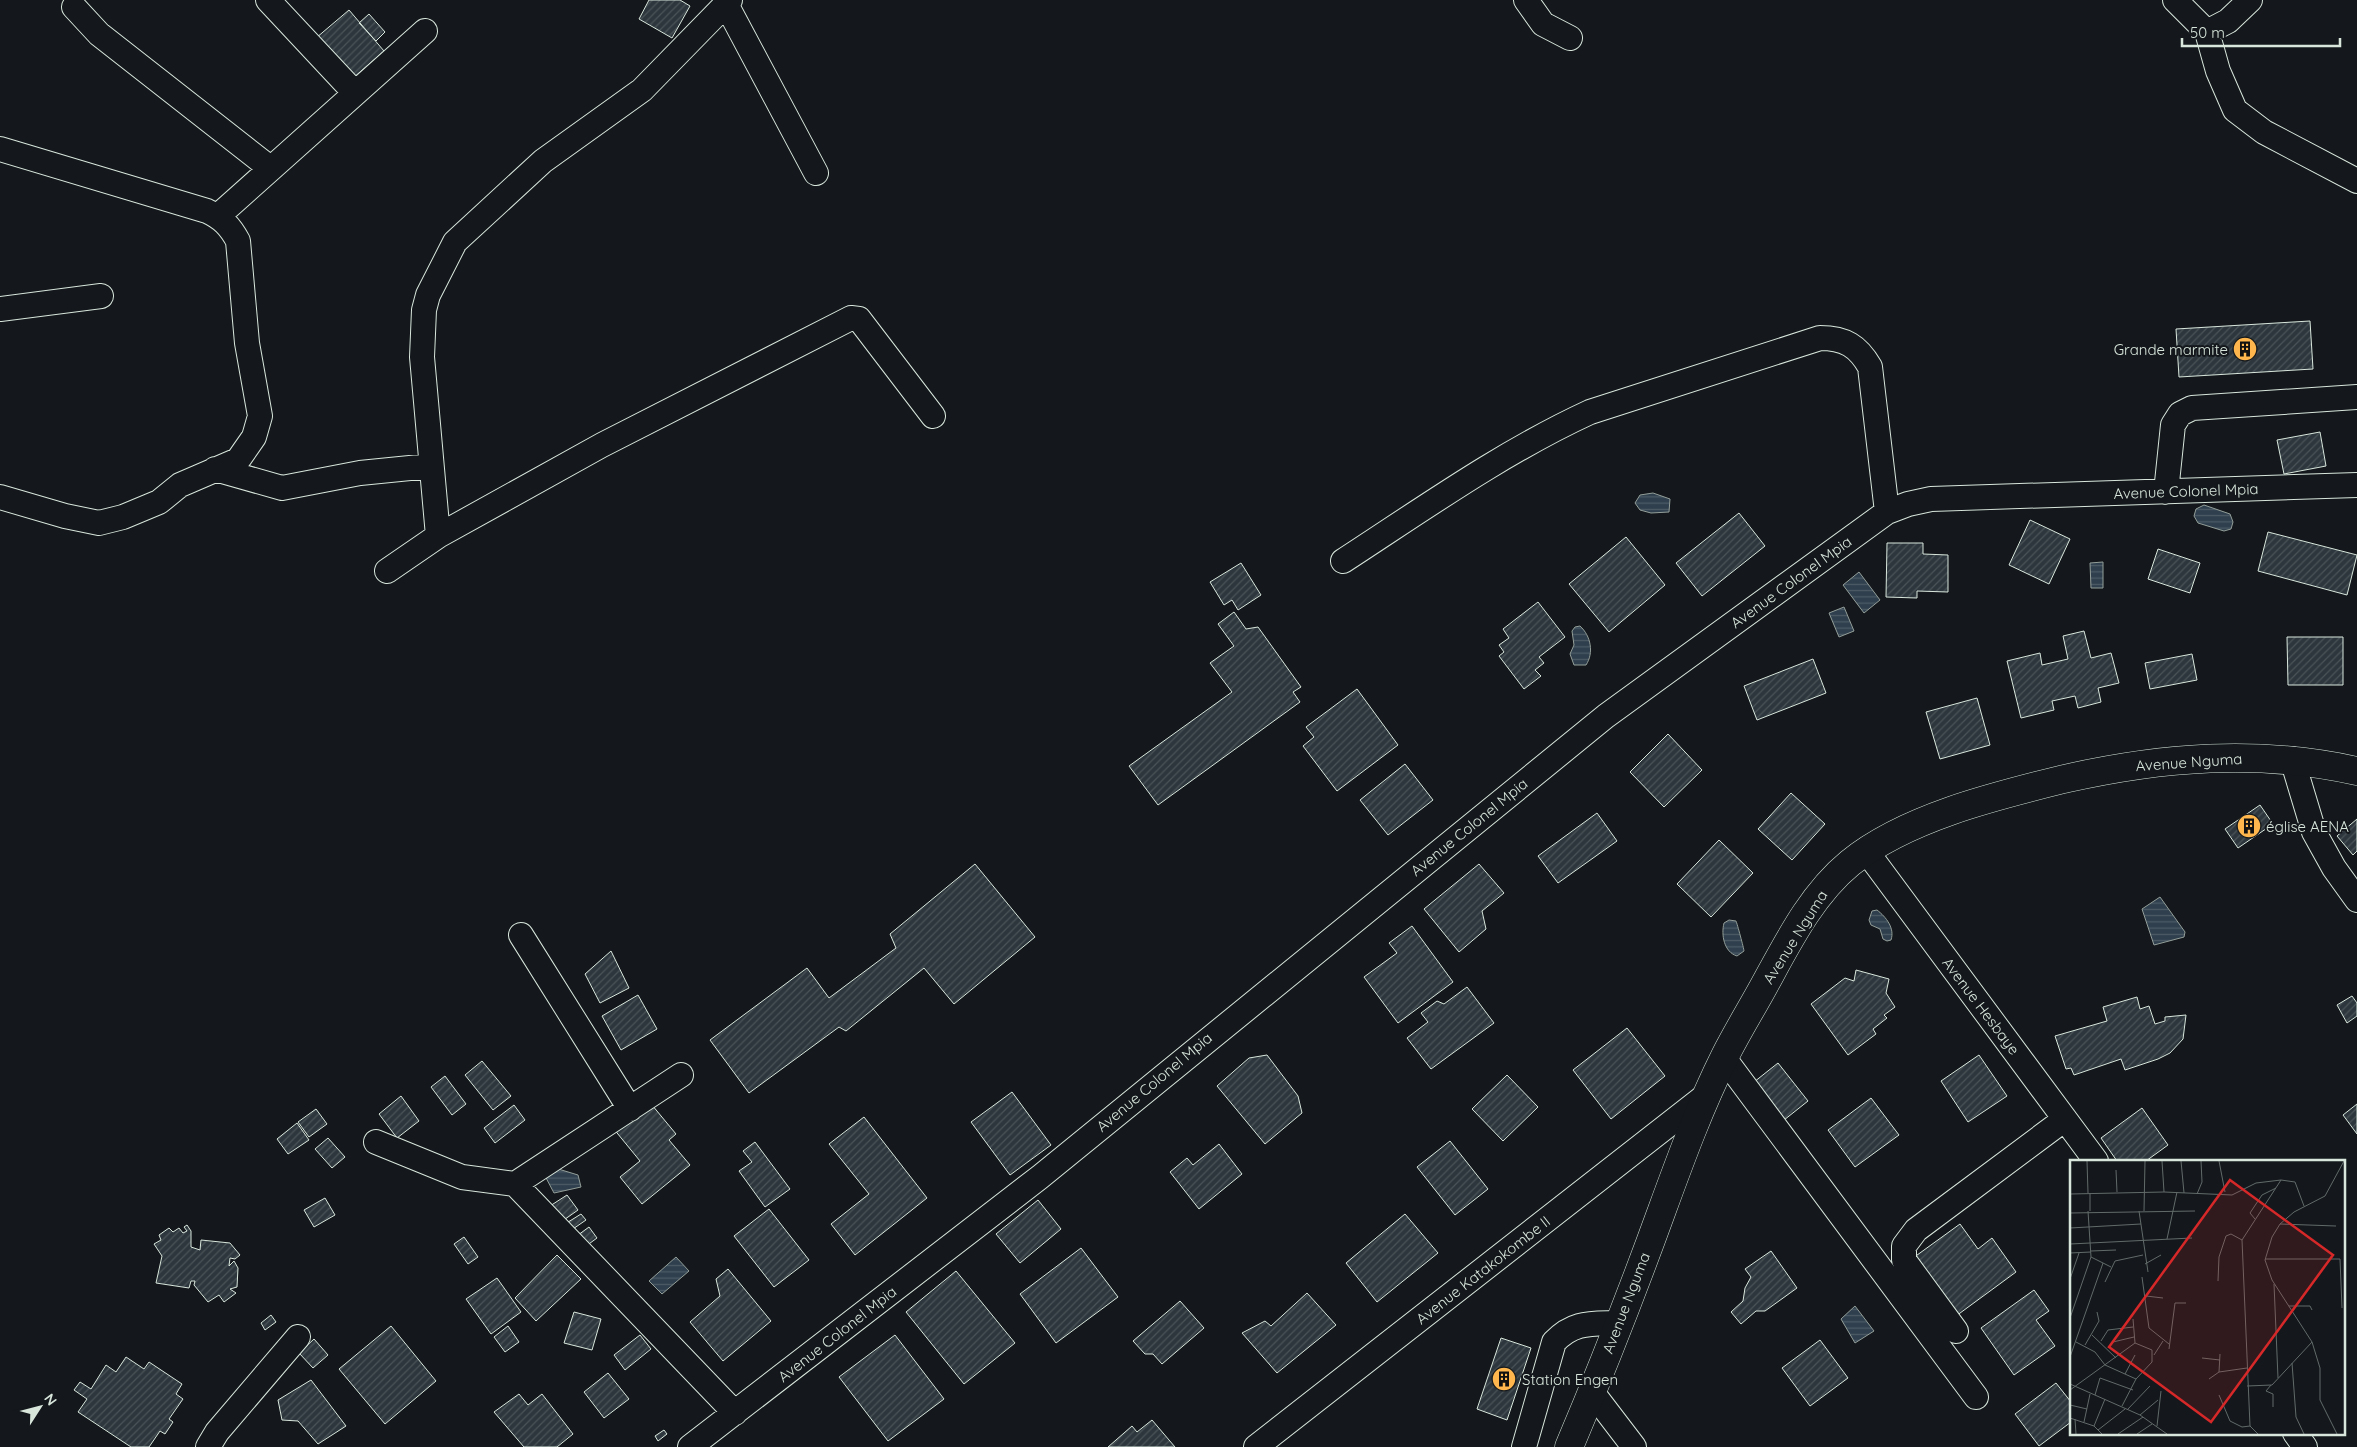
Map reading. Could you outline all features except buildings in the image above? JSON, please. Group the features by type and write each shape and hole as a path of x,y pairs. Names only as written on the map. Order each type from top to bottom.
{"main road":[{"name":"Avenue Nguma","path":"1569,1447 1592,1392 1679,1162 1724,1058 1778,960 1820,894 1838,874 1886,840 1953,810 2010,792 2110,768 2158,761 2230,758 2292,759 2357,771"}],"street":[{"path":"268,0 355,93"},
{"path":"1526,0 1543,24 1570,38"},
{"path":"2175,0 2207,32 2218,71 2235,110 2264,132 2357,181"},
{"path":"2207,32 2228,20 2250,0"},
{"path":"438,536 430,466 422,357 424,310 428,295 455,242 543,161 642,90 728,2 816,173"},
{"path":"74,7 99,34 270,168"},
{"path":"218,216 425,31"},
{"path":"0,149 207,211 218,216 231,227 238,241 247,343 260,416 254,437 238,460 180,485 159,502 123,517 99,523 64,516 0,497"},
{"path":"0,309 101,296"},
{"path":"387,571 438,536 602,445 851,318 859,319 933,416"},
{"path":"1343,560 1488,467 1574,419 1590,412 1820,338 1833,338 1851,343 1863,354 1870,368 1887,512"},
{"path":"2166,492 2173,425 2180,414 2192,408 2357,397"},
{"path":"215,469 282,488 360,473 430,466"},
{"name":"Avenue Colonel Mpia","path":"690,1447 1040,1177 1606,716 1887,512 1908,504 1931,499 2357,485"},
{"path":"2292,759 2314,832 2334,868 2357,900"},
{"name":"Avenue Hesbaye","path":"1867,852 2095,1160"},
{"path":"521,935 630,1108"},
{"path":"1724,1058 1976,1397"},
{"path":"515,1184 681,1075"},
{"name":"Avenue Katakokombe II","path":"1256,1447 1709,1093"},
{"path":"1956,1331 1904,1260 1904,1246 1916,1230 2065,1119"},
{"path":"376,1142 462,1177 515,1184 736,1413"},
{"path":"1524,1447 1554,1342 1574,1326 1618,1323"},
{"path":"208,1447 217,1432 298,1337"},
{"path":"1592,1392 1634,1447"},
{"path":"2296,1434 2305,1447"}],"water":[{"path":"1653,493 1670,499 1669,512 1651,513 1640,510 1635,503 1640,495"},
{"path":"2204,505 2230,514 2233,522 2231,529 2224,531 2198,523 2194,516 2196,509"},
{"path":"2103,562 2103,588 2091,588 2090,563"},
{"path":"1859,572 1880,600 1864,613 1843,585"},
{"path":"1844,607 1854,631 1839,637 1829,613"},
{"path":"1580,626 1587,635 1591,650 1586,665 1574,665 1570,654 1574,645 1572,631 1575,627"},
{"path":"2160,897 2185,932 2184,937 2154,945 2142,909"},
{"path":"1877,910 1884,916 1891,927 1891,940 1883,939 1880,929 1871,925 1869,920 1872,911"},
{"path":"1729,920 1736,921 1744,949 1737,956 1729,951 1723,938 1724,923"},
{"path":"555,1168 578,1175 581,1187 554,1193 544,1174"},
{"path":"676,1257 689,1271 662,1294 649,1281"},
{"path":"1855,1306 1874,1331 1855,1343 1841,1319"}],"place":[{"name":"Grande marmite","path":"2245,349"},
{"name":"église AENA","path":"2249,826"},
{"name":"Station Engen","path":"1504,1379"}]}
